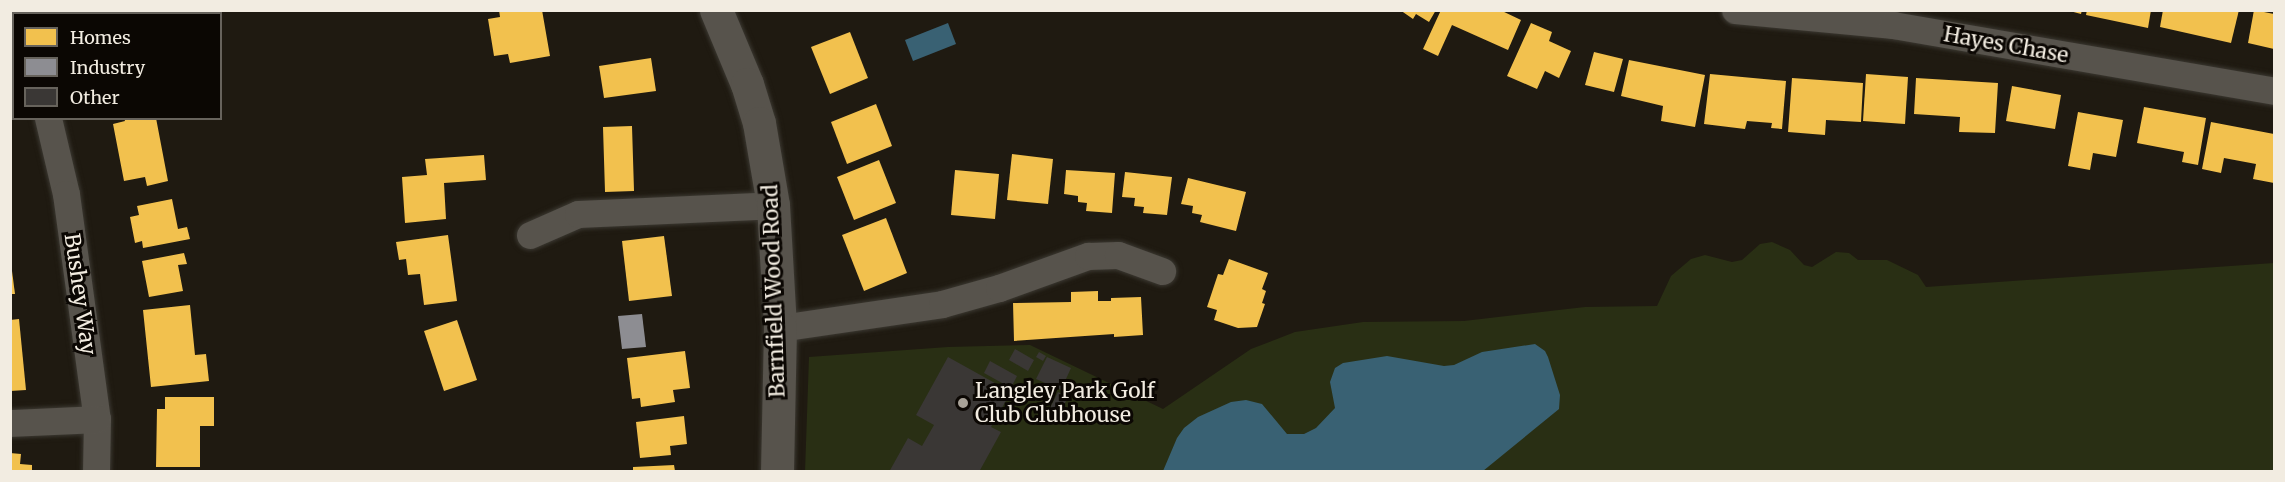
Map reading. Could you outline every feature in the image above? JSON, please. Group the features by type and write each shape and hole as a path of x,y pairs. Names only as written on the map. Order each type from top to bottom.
{"street":[{"name":"Barnfield Wood Road","path":"716,10 759,123 773,205 780,328 777,471"},
{"name":"Hayes Chase","path":"1735,10 1895,18 2274,91"},
{"name":"Bushey Way","path":"48,120 66,194 97,419 96,471"},
{"path":"530,235 578,214 773,205"},
{"path":"780,328 914,309 960,299 1088,256 1118,255 1162,271"},
{"path":"10,423 97,419"}],"green space":[{"path":"1772,242 1790,250 1804,265 1812,267 1836,252 1849,253 1858,260 1887,260 1918,275 1926,287 2274,263 2274,471 805,472 809,357 948,347 1030,345 1163,409 1251,349 1295,332 1363,322 1464,321 1585,307 1657,306 1671,276 1691,259 1705,255 1732,262 1742,260 1760,244"}],"water":[{"path":"948,23 956,44 913,61 905,40"},
{"path":"1535,344 1545,351 1548,357 1560,395 1559,409 1483,471 1163,471 1177,438 1184,428 1198,417 1231,402 1246,400 1262,404 1287,434 1304,434 1316,428 1335,408 1330,382 1335,368 1343,363 1387,356 1444,366 1454,365 1482,352"}],"building: Homes":[{"path":"88,10 117,10 117,12 88,12"},
{"path":"499,10 542,10 550,56 510,63 508,54 494,56 488,19 500,17"},
{"path":"1400,10 1436,10 1429,22 1416,14 1413,19"},
{"path":"1441,10 1500,10 1521,20 1508,50 1452,25 1438,56 1423,49"},
{"path":"2066,10 2082,10 2081,14"},
{"path":"2087,10 2151,10 2148,28 2086,15"},
{"path":"2163,10 2239,10 2231,43 2160,27"},
{"path":"2254,10 2274,14 2274,49 2248,43"},
{"path":"1531,23 1552,32 1549,41 1571,51 1559,78 1545,71 1537,89 1507,76"},
{"path":"850,32 868,78 830,94 811,47"},
{"path":"1594,52 1623,59 1614,92 1585,85"},
{"path":"651,58 656,91 604,98 599,66"},
{"path":"1629,60 1705,75 1695,127 1661,121 1663,106 1621,96"},
{"path":"1710,74 1786,81 1782,129 1771,128 1772,123 1747,121 1745,129 1704,124"},
{"path":"1866,74 1908,77 1905,124 1863,121"},
{"path":"1792,78 1863,83 1861,122 1826,120 1825,135 1788,132"},
{"path":"1916,78 1998,83 1995,133 1959,132 1960,117 1914,114"},
{"path":"2012,86 2061,95 2055,129 2006,121"},
{"path":"876,104 892,146 847,164 831,122"},
{"path":"2144,107 2206,118 2198,165 2182,162 2184,152 2137,143"},
{"path":"2078,112 2123,120 2116,157 2093,153 2090,170 2068,166"},
{"path":"156,120 168,181 147,186 145,177 124,181 113,124 125,121"},
{"path":"2211,122 2274,134 2274,183 2253,179 2256,164 2224,158 2221,173 2202,169"},
{"path":"632,126 634,191 605,192 603,127"},
{"path":"1012,154 1053,159 1048,204 1007,200"},
{"path":"484,155 486,180 444,183 446,219 405,223 402,177 427,175 425,159"},
{"path":"879,160 896,203 854,220 837,177"},
{"path":"955,170 999,174 995,219 951,215"},
{"path":"1066,170 1115,173 1112,213 1086,211 1087,203 1078,202 1078,196 1064,194"},
{"path":"1125,172 1172,177 1167,215 1143,213 1144,207 1134,206 1135,198 1122,197"},
{"path":"1188,178 1246,192 1236,231 1200,222 1202,215 1192,213 1193,206 1181,204"},
{"path":"172,199 178,229 187,227 190,239 143,248 142,241 135,243 130,217 139,215 137,206"},
{"path":"886,218 907,273 864,291 842,235"},
{"path":"448,235 457,301 424,305 420,274 408,275 406,259 399,260 396,242"},
{"path":"664,236 672,296 629,301 622,241"},
{"path":"184,253 187,264 178,265 183,291 149,297 142,261"},
{"path":"1229,259 1268,273 1262,289 1266,291 1262,303 1265,304 1257,327 1238,328 1214,320 1217,310 1207,307 1218,274 1223,275"},
{"path":"12,271 15,294 10,294 10,272"},
{"path":"1098,291 1098,301 1141,297 1143,335 1114,337 1114,334 1014,341 1013,303 1071,302 1071,292"},
{"path":"190,305 195,355 206,354 209,381 151,387 143,310"},
{"path":"19,319 26,390 10,391 10,320"},
{"path":"457,320 477,380 444,391 424,331"},
{"path":"685,351 690,388 673,390 675,402 641,407 640,398 632,399 627,358"},
{"path":"165,397 214,397 214,426 200,426 200,467 156,467 157,409 165,409"},
{"path":"684,416 687,444 670,446 671,455 640,458 636,422"},
{"path":"10,453 21,454 20,464 32,465 32,471 10,471"},
{"path":"674,465 675,471 633,471 633,467"}],"building: Industry":[{"path":"642,314 646,347 622,349 618,316"}],"building: Other":[{"path":"1015,349 1034,360 1028,371 1009,360"},
{"path":"1039,352 1046,356 1043,361 1036,357"},
{"name":"Langley Park Golf Club Clubhouse","path":"948,357 1011,392 991,427 1001,432 979,472 889,472 908,438 922,446 934,425 916,415"},
{"path":"1047,357 1071,368 1061,390 1036,379"},
{"path":"990,361 1017,376 1011,388 984,373"},
{"path":"1058,392 1068,397 1060,413 1050,408"}],"place":[{"name":"Langley Park Golf Club Clubhouse","path":"963,403"}]}
